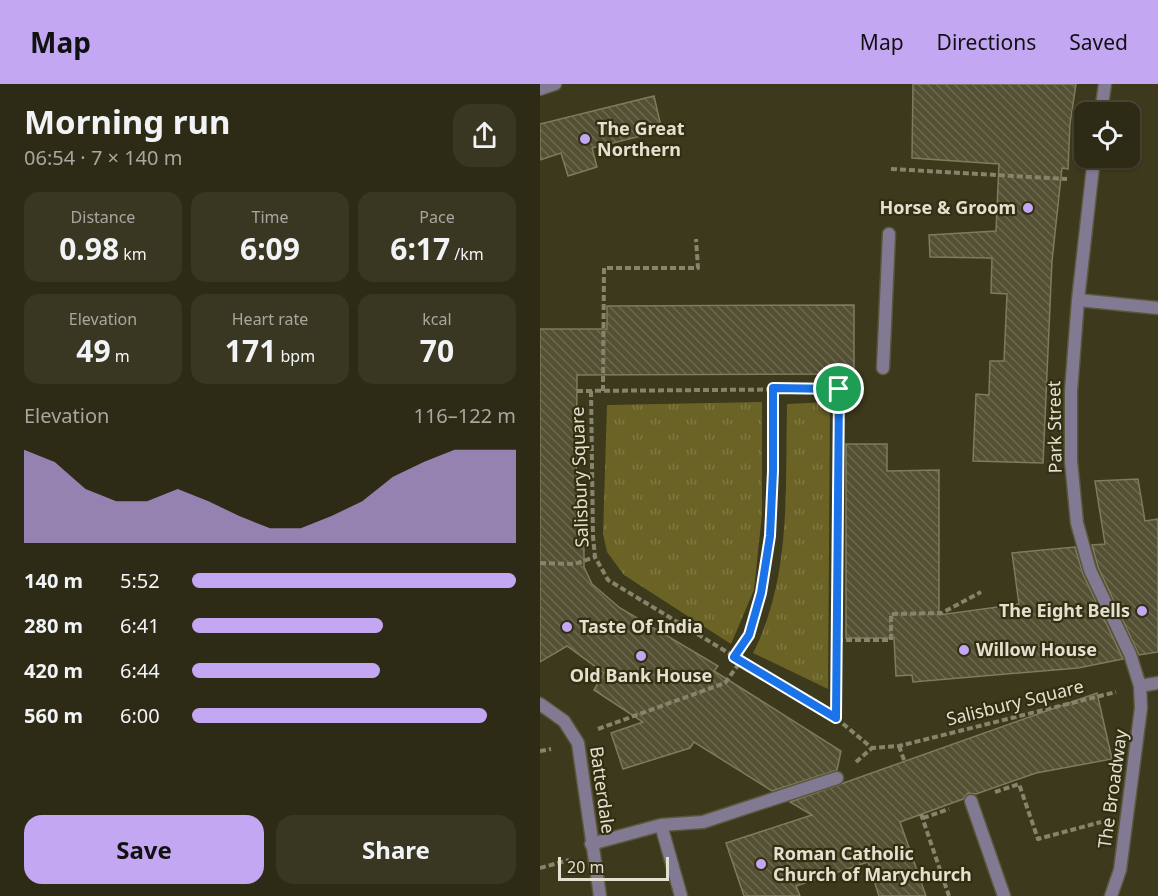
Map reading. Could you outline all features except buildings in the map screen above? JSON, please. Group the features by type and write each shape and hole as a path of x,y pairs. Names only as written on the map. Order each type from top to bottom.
{"street":[{"path":"540,89 555,84"},
{"path":"1102,102 1105,84"},
{"name":"Park Street","path":"1093,168 1078,300 1071,391 1071,461 1077,523 1090,570 1130,654 1140,686"},
{"path":"883,368 889,234"},
{"path":"1078,300 1158,308"},
{"path":"1140,686 1158,683"},
{"name":"The Broadway","path":"1111,896 1120,870 1140,729 1140,686"},
{"name":"Batterdale","path":"540,705 564,721 578,743 600,896"},
{"path":"591,844 661,825 703,822 837,778"},
{"path":"971,801 1004,896"},
{"path":"661,825 681,896"}],"path":[{"path":"891,169 1091,181"},
{"path":"603,391 604,268 698,268 696,239"},
{"name":"Salisbury Square","path":"577,391 839,389 883,368"},
{"path":"734,657 749,635 761,593 770,536 773,388"},
{"path":"836,718 839,389"},
{"name":"Salisbury Square","path":"591,391 593,536 596,557 608,580 836,718 872,748 899,746 1140,686"},
{"path":"540,563 575,564 596,557"},
{"path":"837,640 891,640 891,614 942,613 981,592"},
{"path":"578,743 592,730 725,683 741,661"},
{"path":"899,746 905,763"},
{"path":"949,896 922,816 1019,784 1038,839 1128,814"}],"green space":[{"path":"762,402 762,514 754,590 731,644 624,575 607,552 603,534 607,405"},
{"path":"830,402 828,689 753,653 766,624 780,563 786,499 787,404"}],"place":[{"name":"The Great Northern","path":"585,139"},
{"name":"Horse & Groom","path":"1028,208"},
{"name":"The Eight Bells","path":"1142,611"},
{"name":"Taste Of India","path":"567,627"},
{"name":"Willow House","path":"964,650"},
{"name":"Old Bank House","path":"641,656"},
{"name":"Roman Catholic Church of Marychurch","path":"761,864"}],"route":[{"path":"773,388 839,389 836,718 734,657 749,635 761,593 770,536 773,388"}]}
